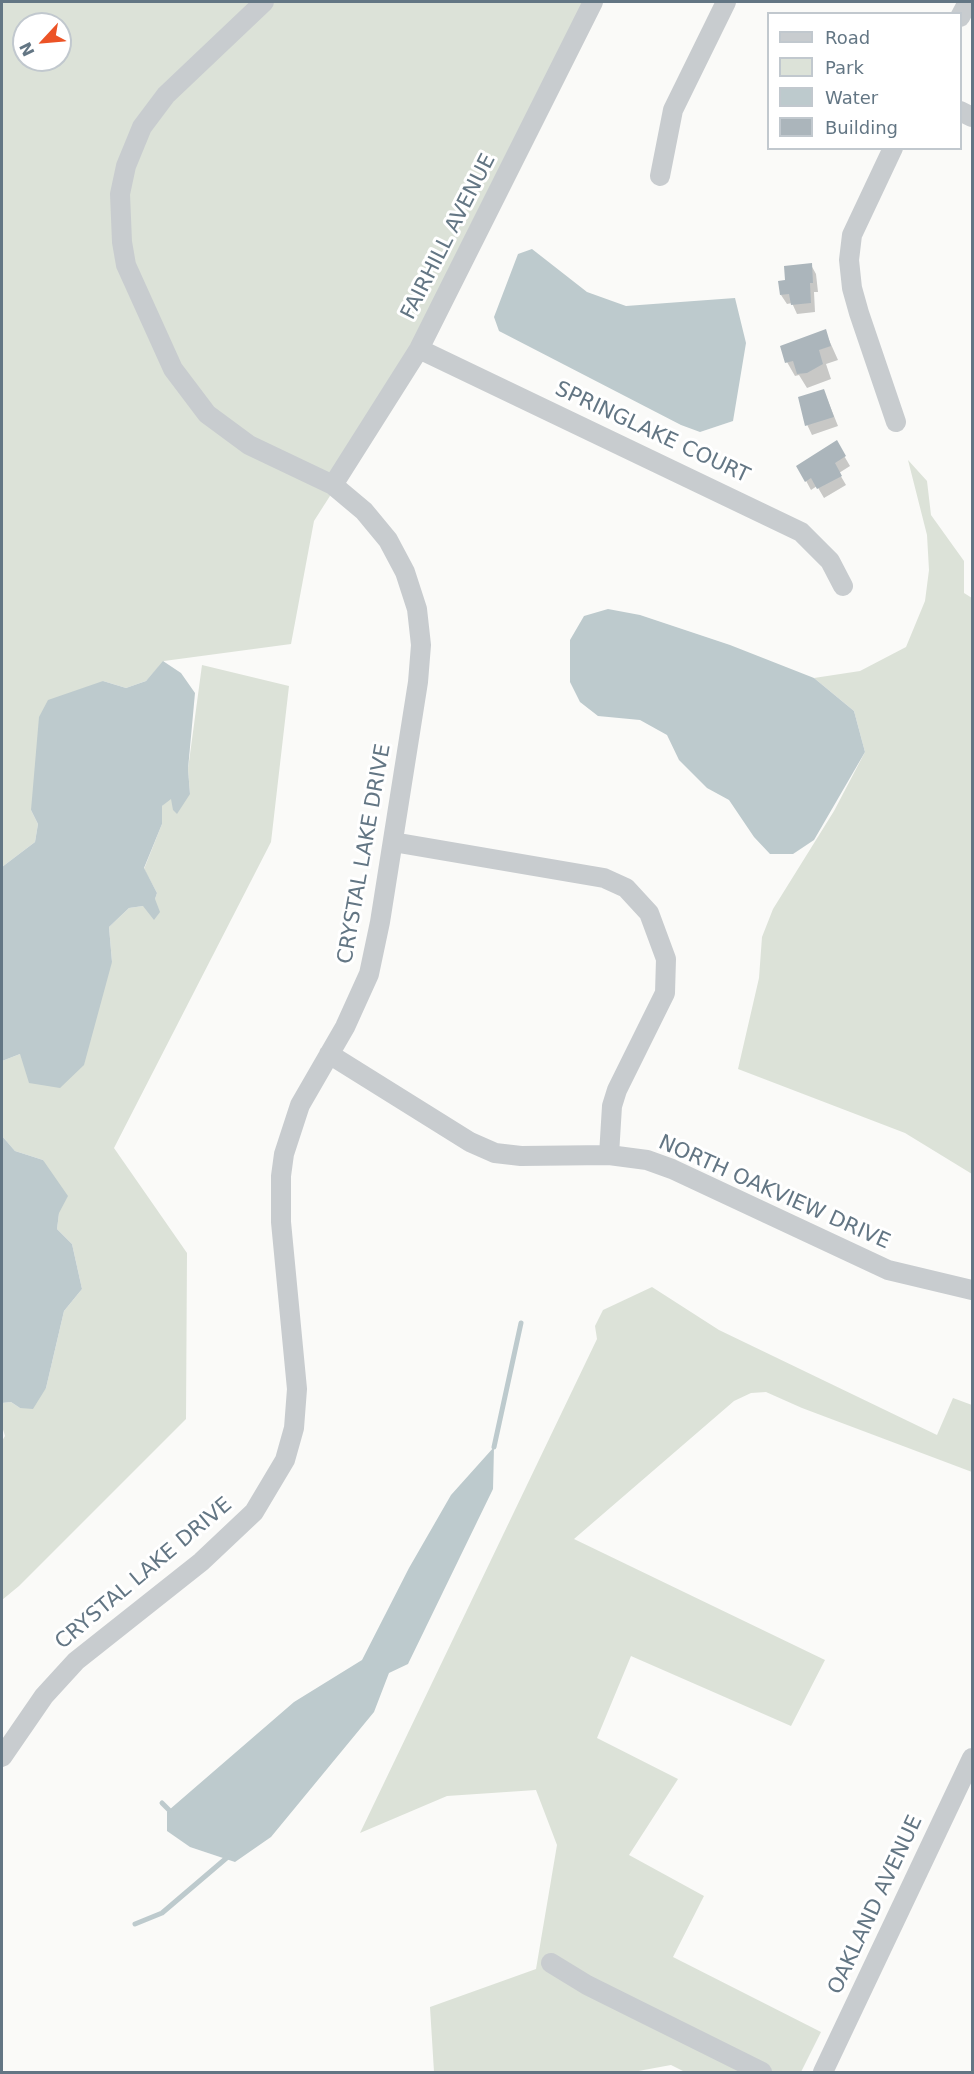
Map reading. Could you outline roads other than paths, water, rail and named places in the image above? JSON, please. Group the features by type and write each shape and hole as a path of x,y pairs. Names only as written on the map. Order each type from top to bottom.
{"street":[{"name":"CRYSTAL LAKE DRIVE","path":"2,1757 44,1696 76,1661 201,1562 254,1512 285,1460 294,1428 297,1389 281,1222 281,1176 289,1136 297,1112 356,1005 369,974 393,842 418,682 420,623 405,572 388,540 364,511 333,485 231,434 196,402 173,369 128,273 122,242 120,194 133,146 142,127 166,95 264,2"},
{"name":"FAIRHILL AVENUE","path":"333,485 419,349 593,2"},
{"path":"660,176 673,110 726,2"},
{"path":"892,150 852,235 849,260 852,288 859,313 896,422"},
{"name":"SPRINGLAKE COURT","path":"419,349 801,532 830,561 843,586"},
{"path":"393,842 604,878 626,888 649,913 666,959 665,993 617,1090 612,1106 609,1155"},
{"name":"NORTH OAKVIEW DRIVE","path":"329,1054 470,1142 495,1153 521,1156 609,1155 647,1160 672,1169 888,1270 972,1290"},
{"name":"OAKLAND AVENUE","path":"823,2073 972,1758"},
{"path":"552,1963 587,1985 762,2073"}],"water":[{"path":"532,249 587,292 626,306 735,298 746,343 733,421 700,432 681,425 499,331 494,317 518,254"},
{"path":"608,609 640,615 730,645 814,678 854,711 865,752 814,840 793,854 770,854 754,837 729,800 707,788 679,760 667,735 640,720 598,716 580,702 570,682 570,640 584,616"},
{"path":"163,661 181,673 195,693 188,769 190,794 177,814 173,810 171,799 162,806 162,824 144,868 157,893 155,899 160,912 154,920 143,906 129,908 109,927 112,962 84,1065 60,1088 29,1083 20,1054 2,1061 2,867 35,842 38,824 31,810 39,717 48,700 103,681 126,688 146,681"},
{"path":"2,1136 15,1151 43,1160 68,1196 59,1213 57,1229 72,1244 82,1289 64,1311 46,1388 33,1409 20,1408 11,1402 2,1403"},
{"path":"494,1447 493,1489 408,1664 389,1673 374,1712 271,1837 235,1862 190,1847 167,1831 167,1812 169,1810 294,1702 362,1660 409,1568 451,1495"}],"waterway":[{"path":"494,1447 521,1323"},
{"path":"162,1803 169,1810"},
{"path":"135,1924 162,1913 230,1855"}]}
